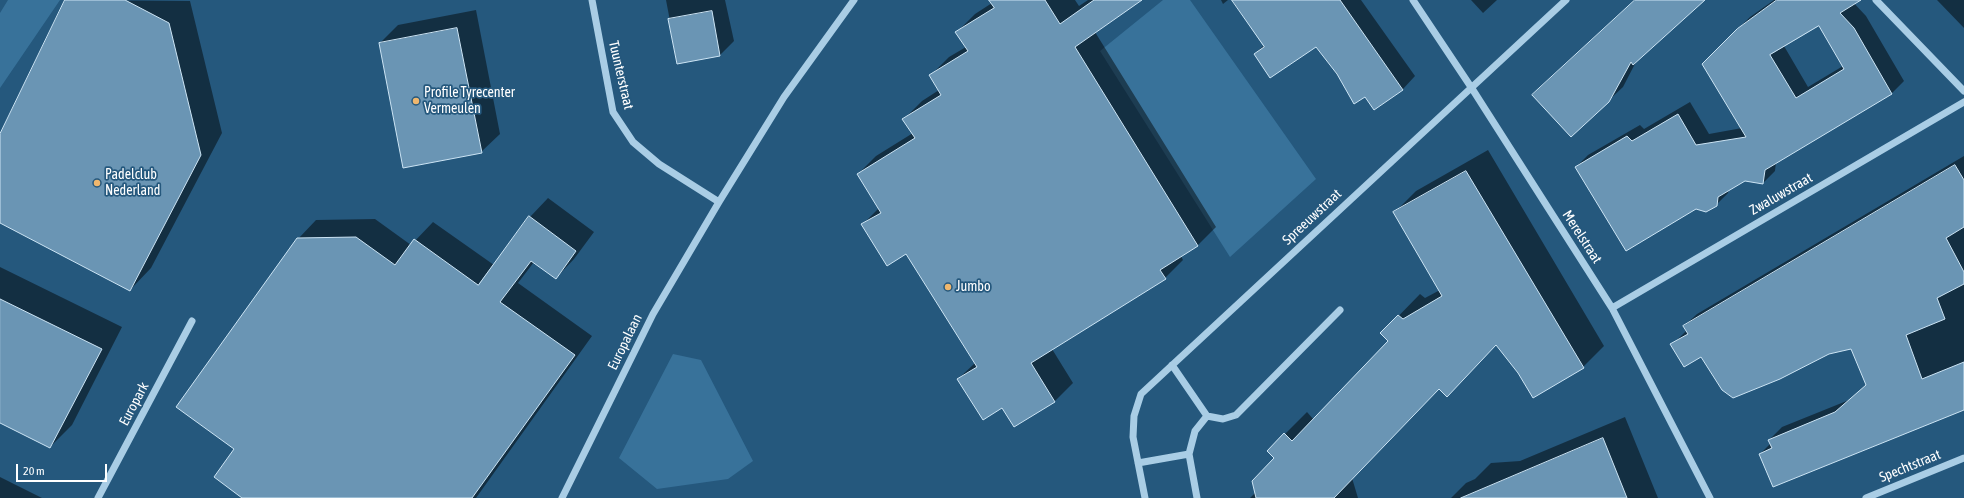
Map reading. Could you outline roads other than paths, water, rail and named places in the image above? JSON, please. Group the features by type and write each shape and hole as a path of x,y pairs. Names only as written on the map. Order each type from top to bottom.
{"street":[{"name":"Tuunterstraat","path":"592,0 612,112 633,142 659,164 719,202"},
{"name":"Europalaan","path":"562,498 653,314 784,96 854,0"},
{"name":"Merelstraat","path":"1413,0 1471,87 1612,308 1710,498"},
{"name":"Spreeuwstraat","path":"1145,498 1133,438 1134,416 1141,394 1566,0"},
{"path":"1876,0 1964,91"},
{"name":"Zwaluwstraat","path":"1612,308 1964,102"},
{"path":"1172,365 1207,416 1223,420 1236,415 1340,310"},
{"name":"Europark","path":"98,498 192,321"},
{"path":"1197,498 1189,454 1195,431 1207,416"},
{"path":"1138,463 1189,454"},
{"name":"Spechtstraat","path":"1866,498 1964,458"}],"place":[{"name":"Profile Tyrecenter Vermeulen","path":"416,101"},
{"name":"Padelclub Nederland","path":"97,183"},
{"name":"Jumbo","path":"948,287"}]}
